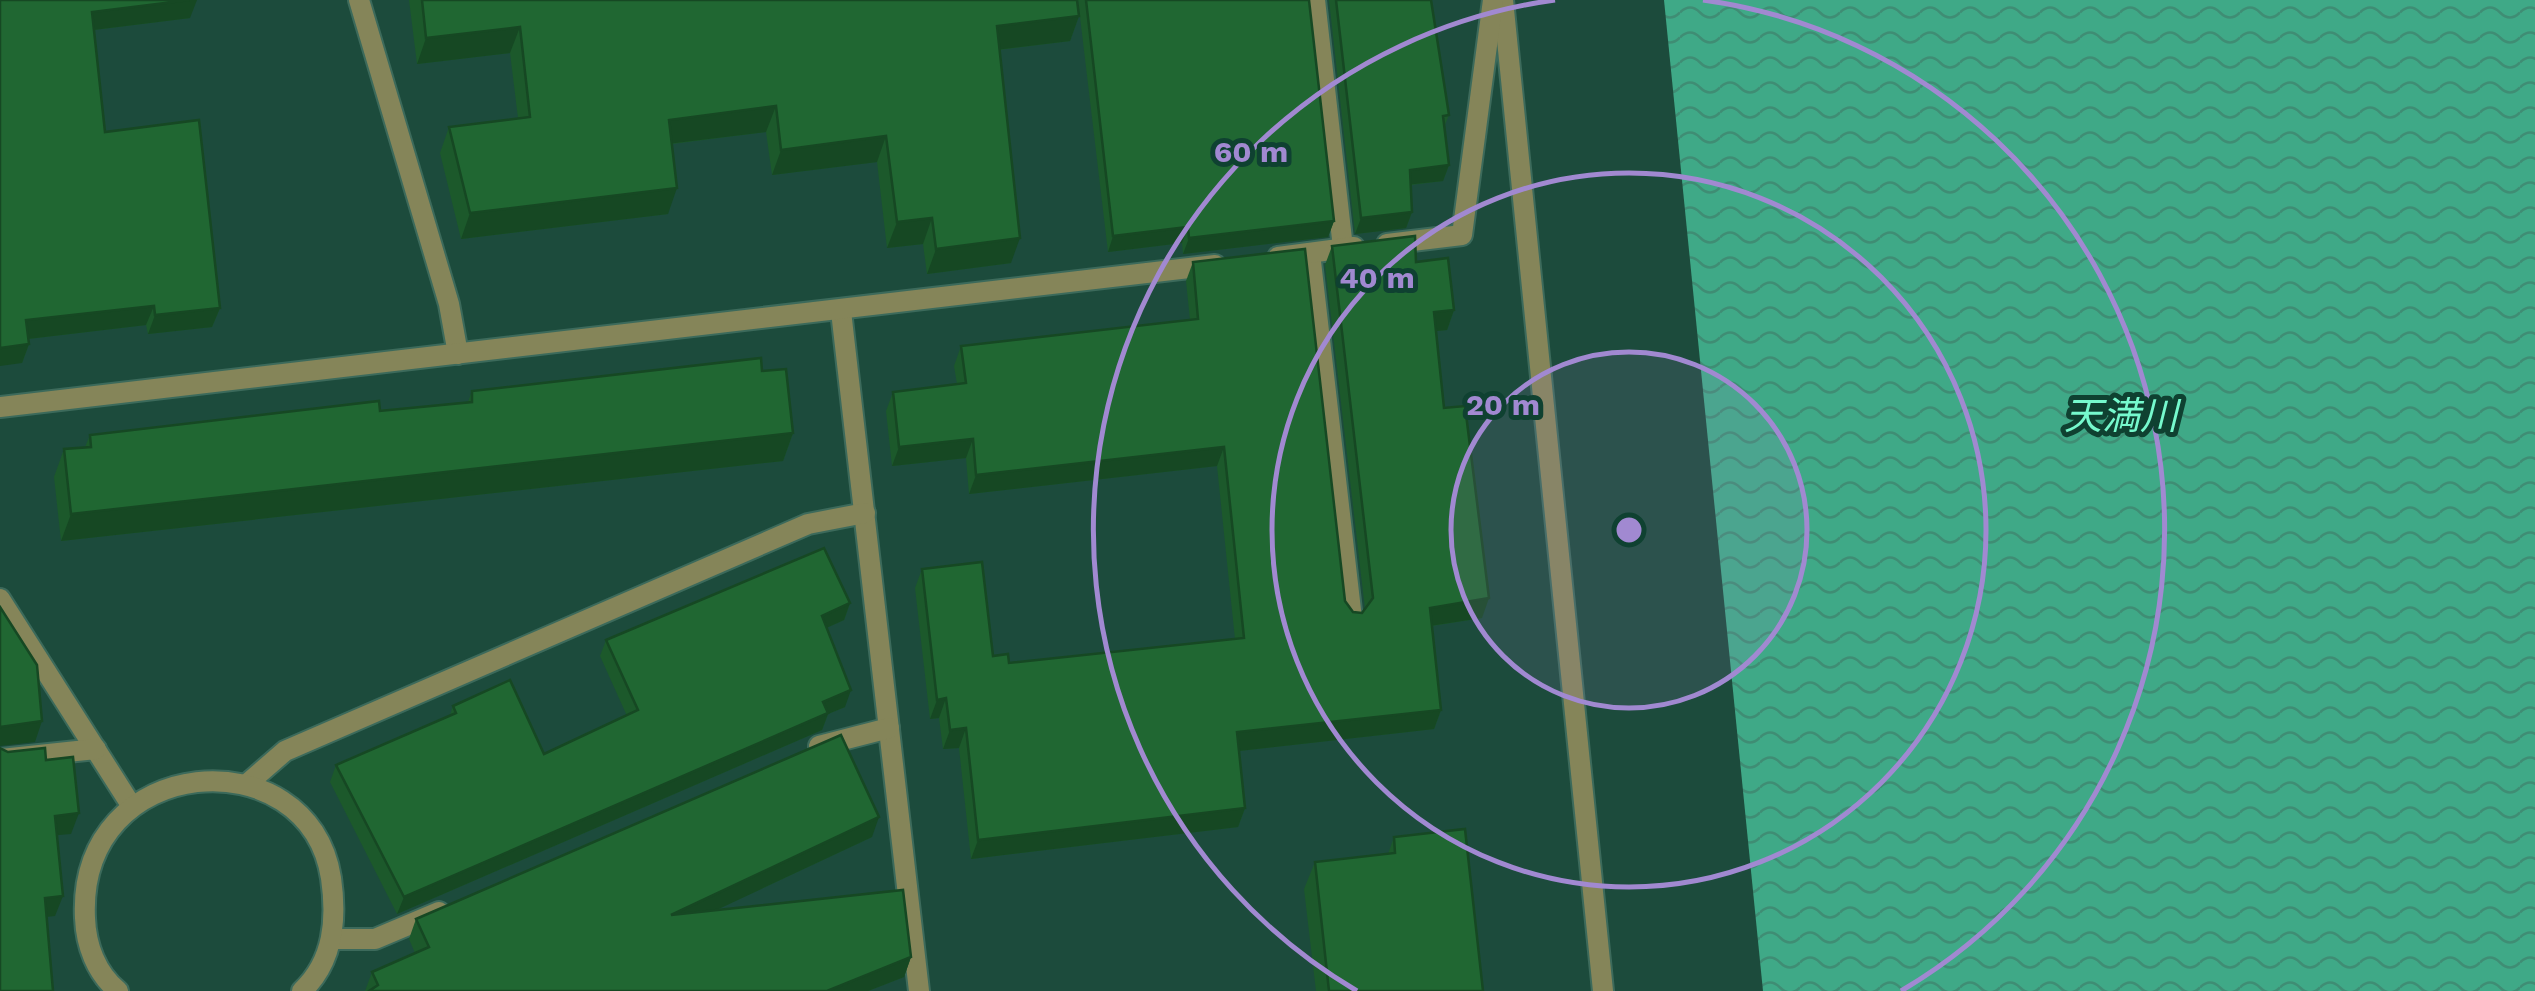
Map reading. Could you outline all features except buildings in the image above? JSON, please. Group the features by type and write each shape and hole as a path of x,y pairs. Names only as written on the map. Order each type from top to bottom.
{"street":[{"path":"359,0 449,304 458,354"},
{"path":"1315,0 1343,248"},
{"path":"0,407 842,311 1462,235 1494,0"},
{"path":"1503,0 1603,991"},
{"path":"1310,253 1352,619"},
{"path":"842,311 919,991"},
{"path":"247,784 285,752 303,744 808,524 864,513"},
{"path":"0,599 131,804"},
{"path":"801,754 837,738 889,728"},
{"path":"0,759 96,748"},
{"path":"106,988 86,938 83,885 102,837 131,804 185,780 247,784 294,810 327,857 336,916 332,939 313,988"},
{"path":"332,939 375,939 464,901"}],"water":[{"name":"天満川","path":"1664,0 2535,0 2535,991 1763,991"}]}
